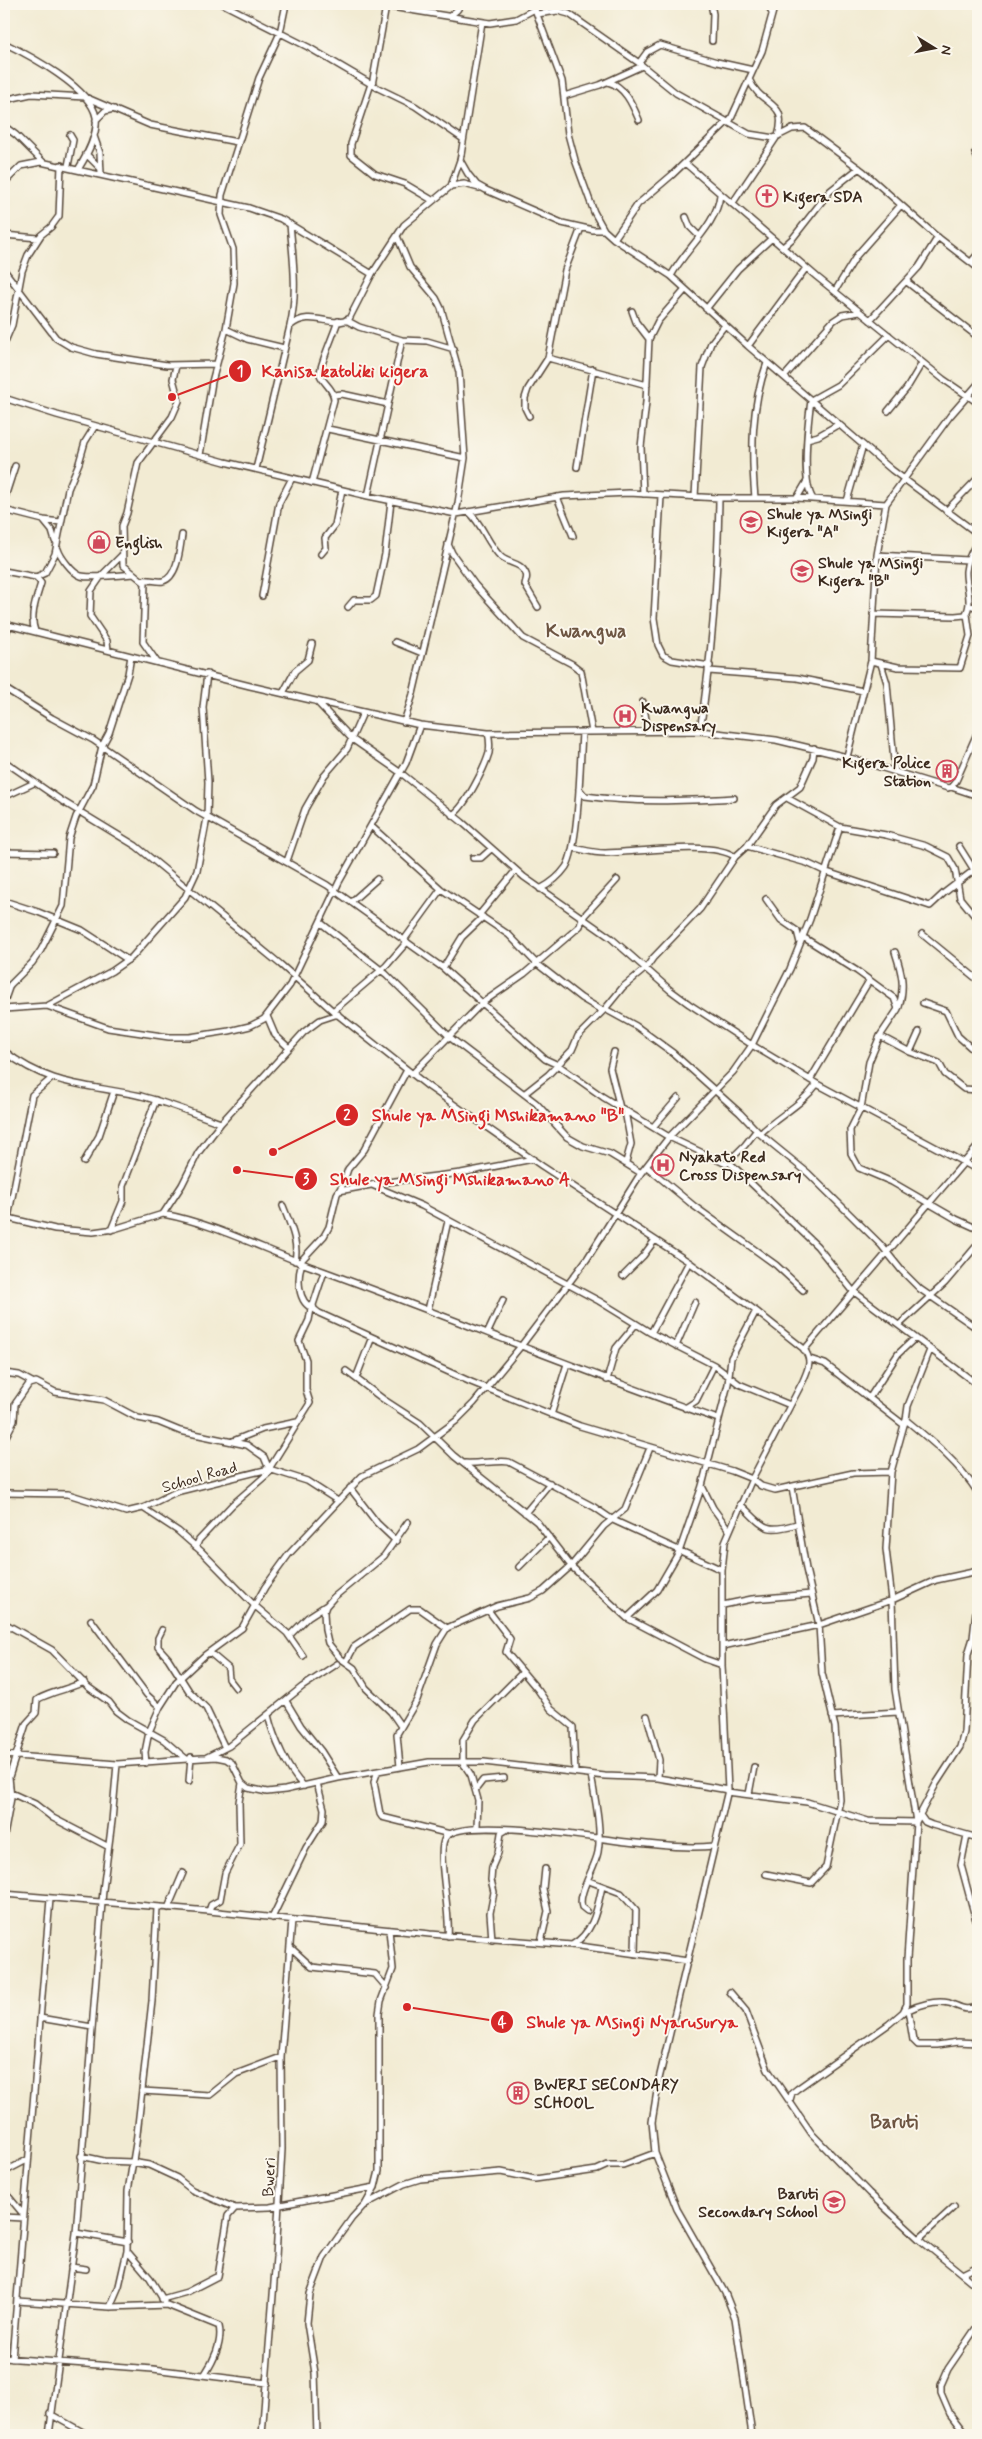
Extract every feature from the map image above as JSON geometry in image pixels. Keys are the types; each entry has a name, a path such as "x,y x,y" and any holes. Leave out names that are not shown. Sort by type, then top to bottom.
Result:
{"street":[{"path":"223,4 415,106 464,139"},
{"path":"200,455 216,364 226,329 235,270 233,249 221,215 221,201 237,142 259,78 280,33 286,4"},
{"path":"374,4 482,22 516,19 535,9 569,14 640,64 676,93 758,137 777,137 792,128 805,128 859,168 938,237 978,268"},
{"path":"449,16 460,4"},
{"path":"711,4 712,41"},
{"path":"767,4 772,13"},
{"path":"614,239 638,204 728,122 762,52 775,4"},
{"path":"385,5 372,84 354,135 351,155 376,174 405,184 432,200"},
{"path":"535,9 557,63 564,96 568,134 575,160 597,220 604,230 614,239 671,276 838,424 903,478 978,534"},
{"path":"451,186 460,160 464,139 482,22"},
{"path":"4,43 44,63 84,97 92,108 96,120 94,135 79,168"},
{"path":"564,96 608,82 640,64 647,52 660,45 717,62 753,70"},
{"path":"732,204 777,137 782,124 780,113 757,93 749,79"},
{"path":"608,82 614,83 623,91 638,120"},
{"path":"4,100 31,94 84,97 155,126 237,142"},
{"path":"96,120 105,112 114,109"},
{"path":"4,126 16,135 43,162"},
{"path":"68,166 73,140 70,134"},
{"path":"94,135 100,153 101,171"},
{"path":"975,153 978,159"},
{"path":"86,154 101,171"},
{"path":"460,160 473,181 486,190"},
{"path":"4,183 21,166 31,162 43,162 101,171 271,215 290,224 372,274"},
{"path":"685,163 806,268 922,363 967,397 978,403"},
{"path":"4,344 12,325 24,266 38,238 51,228 59,216 61,165"},
{"path":"782,247 793,238 830,191 859,168"},
{"path":"290,326 304,318 338,321 346,320 350,317 372,274 406,222 451,186 464,184 486,190 562,223 581,228 604,230"},
{"path":"671,276 677,264 715,214 720,195"},
{"path":"835,291 857,255 901,204"},
{"path":"686,217 690,227 699,236"},
{"path":"256,469 293,311 294,282 290,224"},
{"path":"529,416 524,408 526,394 548,358 563,278 581,228"},
{"path":"4,235 38,238"},
{"path":"397,236 410,267 439,304 454,349 460,380 465,458 456,514 404,722"},
{"path":"870,320 907,282 928,255 938,237"},
{"path":"706,309 738,269 772,238"},
{"path":"970,262 978,254"},
{"path":"748,346 806,268"},
{"path":"4,270 56,338 71,347 96,354 176,366 198,363 216,364"},
{"path":"907,282 978,337"},
{"path":"642,494 640,457 649,339 658,321 685,290"},
{"path":"632,311 636,322 649,339"},
{"path":"784,377 833,321 842,315 860,312"},
{"path":"346,320 359,327 402,340 427,341 454,349"},
{"path":"312,483 321,446 328,429 334,395 320,371 338,321"},
{"path":"695,497 702,368 711,343 725,325"},
{"path":"226,329 248,339 284,348"},
{"path":"810,400 838,385 889,335"},
{"path":"368,496 402,340"},
{"path":"548,358 647,384"},
{"path":"755,498 752,470 755,412 760,384 767,363"},
{"path":"888,411 907,388 922,363"},
{"path":"176,366 173,379 179,401 172,417 138,463 134,475 128,510 122,526 124,567 143,580 163,581 170,577 177,562 182,535"},
{"path":"577,467 593,369"},
{"path":"847,757 871,660 876,555 886,504 903,478 978,384"},
{"path":"334,395 342,394 388,404"},
{"path":"4,398 200,455 368,496 456,514 557,497 601,494 719,498 797,498 886,504"},
{"path":"810,400 807,439 807,481 809,492 813,499"},
{"path":"807,439 818,436 838,424"},
{"path":"4,571 36,577 45,573 56,554 68,489 78,466 85,442 95,426"},
{"path":"328,429 465,458"},
{"path":"847,501 863,445"},
{"path":"4,500 15,466"},
{"path":"262,596 279,503 292,478"},
{"path":"946,511 978,478"},
{"path":"797,498 807,481"},
{"path":"321,554 326,548 325,538 335,525 342,490"},
{"path":"661,496 654,618 658,645 663,655 672,660 710,669 797,678 863,691"},
{"path":"557,497 573,536"},
{"path":"700,731 710,669 718,571 719,498"},
{"path":"348,607 354,600 371,600 376,596 385,554 391,501"},
{"path":"4,510 43,520 61,522"},
{"path":"469,512 480,523 484,534 499,555 505,560 519,565 525,572 527,577 525,585 538,607"},
{"path":"43,520 52,531 61,556 78,574 87,577 133,574"},
{"path":"871,660 898,667 960,668 970,632 966,614 969,605 966,582 968,560 978,541"},
{"path":"448,544 452,553 475,584 524,639 572,664 581,671 592,732"},
{"path":"876,555 968,560"},
{"path":"108,650 107,641 90,614 92,590 102,575 122,556"},
{"path":"35,630 32,624 35,598 41,584 36,577"},
{"path":"143,580 145,586 142,611 143,644 157,662"},
{"path":"969,605 978,608"},
{"path":"873,614 955,616 966,614"},
{"path":"4,639 6,625 35,630 130,656 420,725 488,733 700,731 776,740 847,757 978,796"},
{"path":"395,642 422,653"},
{"path":"282,693 295,671 308,660 312,644"},
{"path":"4,1002 10,985 32,963 57,919 64,901 64,873 69,840 93,785 102,746 109,733 126,679 130,656"},
{"path":"881,664 887,683 895,772"},
{"path":"4,1009 47,1006 84,988 128,960 190,890 198,864 207,818 208,773 202,707 207,674"},
{"path":"4,688 102,746 207,818 287,861 335,891 443,968 545,1059 558,1065 622,1109 669,1137 723,1164 729,1162 758,1132 804,1100 817,1084"},
{"path":"317,701 352,739 401,773 540,889 616,942 670,990 752,1045 810,1080 978,1170"},
{"path":"643,702 648,731"},
{"path":"287,861 305,809 324,776 347,749 364,713"},
{"path":"47,1006 108,1028 169,1037 190,1037 229,1032 250,1026 267,1016 290,985 335,891 412,751 420,725"},
{"path":"951,787 978,731"},
{"path":"452,814 460,809 484,764 490,744 488,733"},
{"path":"540,889 556,879 565,869 574,848 573,834 579,789 582,733"},
{"path":"524,1094 558,1065 572,1050 578,1036 604,1010 623,987 646,968 657,953 700,909 735,857 747,846 776,805 800,787 814,748"},
{"path":"4,761 34,783 136,846 294,975 335,1013 410,1072 533,1159 688,1262 756,1311 804,1350 810,1359 825,1364 939,1447 966,1475 978,1493"},
{"path":"4,797 34,783"},
{"path":"579,789 585,796 634,800 686,801 734,798"},
{"path":"787,798 840,827 886,835 926,846 948,857 952,862 960,898 978,920"},
{"path":"371,826 440,889 510,935 536,963 581,998 655,1040 740,1113 758,1132 808,1173 929,1297 978,1330"},
{"path":"146,1763 145,1752 150,1732 160,1707 180,1678 209,1652 242,1628 250,1618 254,1605 289,1554 350,1488 368,1471 400,1459 434,1438 456,1421 488,1387 588,1259 618,1214 641,1173 669,1137 733,1072 752,1045 790,969 840,827"},
{"path":"747,846 807,862 824,871 930,906 956,882 976,868 959,846"},
{"path":"574,848 604,853 701,848 727,851 735,857"},
{"path":"473,858 481,858 491,849"},
{"path":"4,852 53,853"},
{"path":"443,968 462,937 481,916 516,870"},
{"path":"351,902 377,878"},
{"path":"299,1262 329,1227 338,1191 344,1184 348,1169 364,1150 410,1072 482,1003 536,963 580,926 582,918 617,880"},
{"path":"163,1214 182,1186 198,1153 221,1123 289,1048 315,1023 335,1013 380,970 405,941 440,889"},
{"path":"766,899 781,920 797,931 801,940 858,971 894,998 898,1009"},
{"path":"4,901 57,919 90,935 128,960"},
{"path":"320,923 380,970 448,1036 536,1103 573,1141 610,1154 626,1162 641,1173"},
{"path":"922,934 978,980"},
{"path":"895,952 902,974 904,992 898,1009 880,1036 869,1062 861,1108 850,1130 851,1152 858,1168 892,1182 956,1219 978,1229"},
{"path":"810,1080 869,981"},
{"path":"923,1003 946,1011 958,1036 978,1054"},
{"path":"267,1016 275,1035 289,1048"},
{"path":"910,1052 919,1032"},
{"path":"880,1036 910,1052 939,1063 945,1074 964,1089 978,1090"},
{"path":"4,1051 25,1067 51,1078 156,1100 221,1123"},
{"path":"614,1052 610,1059 610,1068 631,1144 626,1162"},
{"path":"51,1078 32,1095 6,1218 71,1231 93,1232 110,1230 163,1214 204,1223 324,1272 488,1332 607,1380 718,1419"},
{"path":"84,1162 99,1136 114,1091"},
{"path":"653,1127 678,1098"},
{"path":"110,1230 123,1201 123,1186 156,1100"},
{"path":"804,1350 978,1146"},
{"path":"338,1191 461,1173 533,1159"},
{"path":"729,1162 817,1246 853,1291 978,1385"},
{"path":"647,1167 694,1206 776,1264 803,1290"},
{"path":"372,1185 422,1206 567,1284 652,1333 714,1364 739,1384 790,1405"},
{"path":"283,1206 296,1241 299,1262 299,1284 306,1303 312,1309 372,1337 551,1415 580,1426 752,1479 768,1489 792,1488 853,1473 890,1472"},
{"path":"428,1310 448,1221"},
{"path":"623,1276 643,1256 655,1240"},
{"path":"899,1325 960,1268 978,1244"},
{"path":"652,1333 688,1262"},
{"path":"196,1547 199,1540 232,1505 247,1494 271,1470 297,1422 309,1408 311,1400 306,1390 306,1360 299,1341 309,1320 324,1272"},
{"path":"488,1332 503,1300"},
{"path":"676,1346 695,1302"},
{"path":"627,1618 657,1590 679,1552 708,1464 731,1358 756,1311"},
{"path":"607,1380 616,1348 636,1324"},
{"path":"356,1378 372,1337"},
{"path":"870,1397 898,1354 915,1338"},
{"path":"930,1350 908,1406 905,1423 890,1472 886,1549 892,1600 895,1689 916,1822 908,1923 907,2004 905,2011 911,2031 918,2045 958,2042 978,2043"},
{"path":"752,2435 735,2318 725,2294 677,2209 655,2153 652,2122 659,2079 728,1791 722,1665 722,1570 725,1542 752,1479 806,1375 810,1359"},
{"path":"551,1415 567,1364"},
{"path":"685,1408 696,1401 714,1364"},
{"path":"346,1371 383,1399 412,1416 463,1463 526,1513 544,1529 571,1566 627,1618 705,1660 722,1665"},
{"path":"4,1373 19,1375 55,1392 112,1402 138,1418 158,1422 180,1431 232,1441 256,1450 268,1463 271,1470 307,1481 338,1500"},
{"path":"4,1440 14,1421 16,1404 24,1390 32,1382"},
{"path":"232,1441 262,1429 297,1422"},
{"path":"400,1767 396,1742 400,1725 417,1700 437,1644 447,1628 510,1601 537,1595 571,1566 593,1538 620,1515 629,1501 650,1448"},
{"path":"463,1463 490,1464 505,1460 550,1483 613,1520 679,1552 722,1570"},
{"name":"School Road","path":"4,1493 68,1494 126,1512 143,1508 176,1492 271,1470"},
{"path":"526,1513 550,1483"},
{"path":"702,1486 713,1508 730,1530"},
{"path":"350,1488 377,1523 396,1541"},
{"path":"766,1874 811,1883 815,1881 825,1870 839,1812 836,1736 820,1658 819,1625 797,1524 792,1488"},
{"path":"740,1504 761,1524 772,1530 797,1524"},
{"path":"143,1508 178,1531 196,1547 254,1605 289,1636 303,1656"},
{"path":"289,1636 308,1617 326,1606 384,1556 408,1522"},
{"path":"519,1567 549,1537"},
{"path":"723,1646 819,1625 892,1600 936,1580 978,1571"},
{"path":"723,1606 752,1599 811,1594"},
{"path":"916,1822 936,1784 960,1746 964,1732 968,1654 973,1638 978,1594"},
{"path":"326,1606 324,1615 326,1638 340,1658 354,1668 366,1688 391,1712 400,1725"},
{"path":"346,1662 354,1647 410,1609 420,1609 447,1628"},
{"path":"488,1610 511,1640 506,1652 551,1709 573,1727 575,1772"},
{"path":"91,1620 147,1695 160,1707"},
{"path":"4,1623 52,1650 120,1714 168,1742 188,1757"},
{"path":"162,1630 158,1638 158,1646 168,1658 189,1692 206,1708 225,1748"},
{"path":"209,1652 228,1668 229,1678 236,1688"},
{"path":"207,1756 225,1748 337,1664"},
{"path":"477,1827 478,1800 468,1769 463,1763 462,1744 466,1733 475,1720 523,1672"},
{"path":"4,1836 11,1793 9,1778 26,1724 36,1712 38,1699 84,1682"},
{"path":"286,1701 301,1726 321,1751 338,1778"},
{"path":"832,1716 898,1712"},
{"path":"268,1715 295,1777 304,1786"},
{"path":"647,1716 659,1760 658,1778"},
{"path":"4,1755 117,1764 146,1763 207,1756 229,1760 242,1783 252,1790 267,1792 429,1762 484,1762 592,1775 658,1778 728,1791 807,1802 868,1821 916,1822"},
{"path":"188,1757 189,1781"},
{"path":"49,2435 50,2414 60,2364 76,2233 102,1903 117,1764"},
{"path":"749,1794 754,1767"},
{"path":"378,1771 374,1782 382,1817 450,1834"},
{"path":"587,1911 582,1907 580,1898 594,1868 600,1839 592,1775"},
{"path":"476,1789 483,1780 504,1778"},
{"path":"209,1911 211,1905 220,1900 225,1874 240,1844 239,1802 242,1783"},
{"path":"272,1918 306,1848 323,1822 324,1809 317,1783"},
{"path":"11,1793 35,1804 54,1818 107,1846"},
{"path":"920,1815 925,1822 932,1825 978,1838"},
{"path":"448,1936 449,1918 442,1856 445,1837 450,1834 477,1827 568,1833 600,1839 688,1847 714,1846"},
{"path":"492,1940 490,1913 494,1892 491,1880 492,1865 498,1853 501,1833 507,1829"},
{"path":"967,1835 961,1865 978,1928"},
{"path":"542,1942 548,1912 544,1889 545,1869"},
{"path":"168,1908 183,1873"},
{"path":"589,1881 622,1893 636,1910 635,1954"},
{"path":"572,1945 582,1937 594,1922 602,1887"},
{"path":"4,1894 209,1911 492,1940 542,1942 688,1960"},
{"path":"12,2359 50,1898"},
{"path":"110,2307 119,2286 128,2242 128,2191 142,2091 153,1986 157,1908"},
{"name":"Bweri","path":"262,2435 279,2205 283,2112 281,2057 292,1920"},
{"path":"318,2435 315,2373 308,2323 310,2294 324,2257 352,2218 364,2205 375,2187 380,2167 379,2014 380,2001 387,1988 393,1969 389,1930"},
{"path":"978,1941 978,1976"},
{"path":"290,1947 312,1967 375,1974 387,1988"},
{"path":"730,1992 746,2010 768,2070 777,2087 790,2100 793,2109 812,2134 869,2193 919,2239 977,2285"},
{"path":"790,2100 792,2092 872,2037 905,2011 932,2004 949,2004 965,2010 978,2006"},
{"path":"40,2018 92,2027"},
{"path":"142,2091 210,2095 236,2074 281,2057"},
{"path":"364,2205 404,2184 420,2179 501,2172 535,2179 597,2170 608,2165 623,2165 655,2153"},
{"path":"81,2156 104,2161 150,2165 177,2178 192,2190 235,2208 256,2209 375,2187"},
{"path":"4,2172 27,2160"},
{"path":"4,2191 23,2216"},
{"path":"919,2239 954,2207"},
{"path":"162,2299 187,2292 218,2276 228,2216 235,2208"},
{"path":"4,2216 23,2216"},
{"path":"76,2233 128,2242"},
{"path":"126,2251 150,2278 167,2305"},
{"path":"962,2274 978,2266"},
{"path":"72,2267 86,2269"},
{"path":"16,2301 110,2307 167,2305 218,2326 220,2335 214,2359 205,2374"},
{"path":"966,2435 950,2414 941,2393 941,2385 948,2368 978,2325"},
{"path":"4,2358 60,2364 205,2374 267,2383"},
{"path":"50,2414 88,2435"}],"place":[{"name":"Kigera SDA","path":"767,196"},
{"name":"Kanisa katoliki kigera","path":"172,397"},
{"name":"Shule ya Msingi Kigera \"A\"","path":"751,522"},
{"name":"English","path":"99,542"},
{"name":"Shule ya Msingi Kigera \"B\"","path":"802,571"},
{"name":"Kwangwa Dispensary","path":"625,716"},
{"name":"Kigera Police Station","path":"947,771"},
{"name":"Shule ya Msingi Mshikamano \"B\"","path":"273,1152"},
{"name":"Nyakato Red Cross Dispensary","path":"663,1165"},
{"name":"Shule ya Msingi Mshikamano A","path":"237,1170"},
{"name":"Shule ya Msingi Nyarusurya","path":"407,2007"},
{"name":"BWERI SECONDARY SCHOOL","path":"518,2093"},
{"name":"Baruti Secondary School","path":"834,2202"}],"district":[{"name":"Kwangwa","path":"586,630"},
{"name":"Baruti","path":"894,2121"}]}
